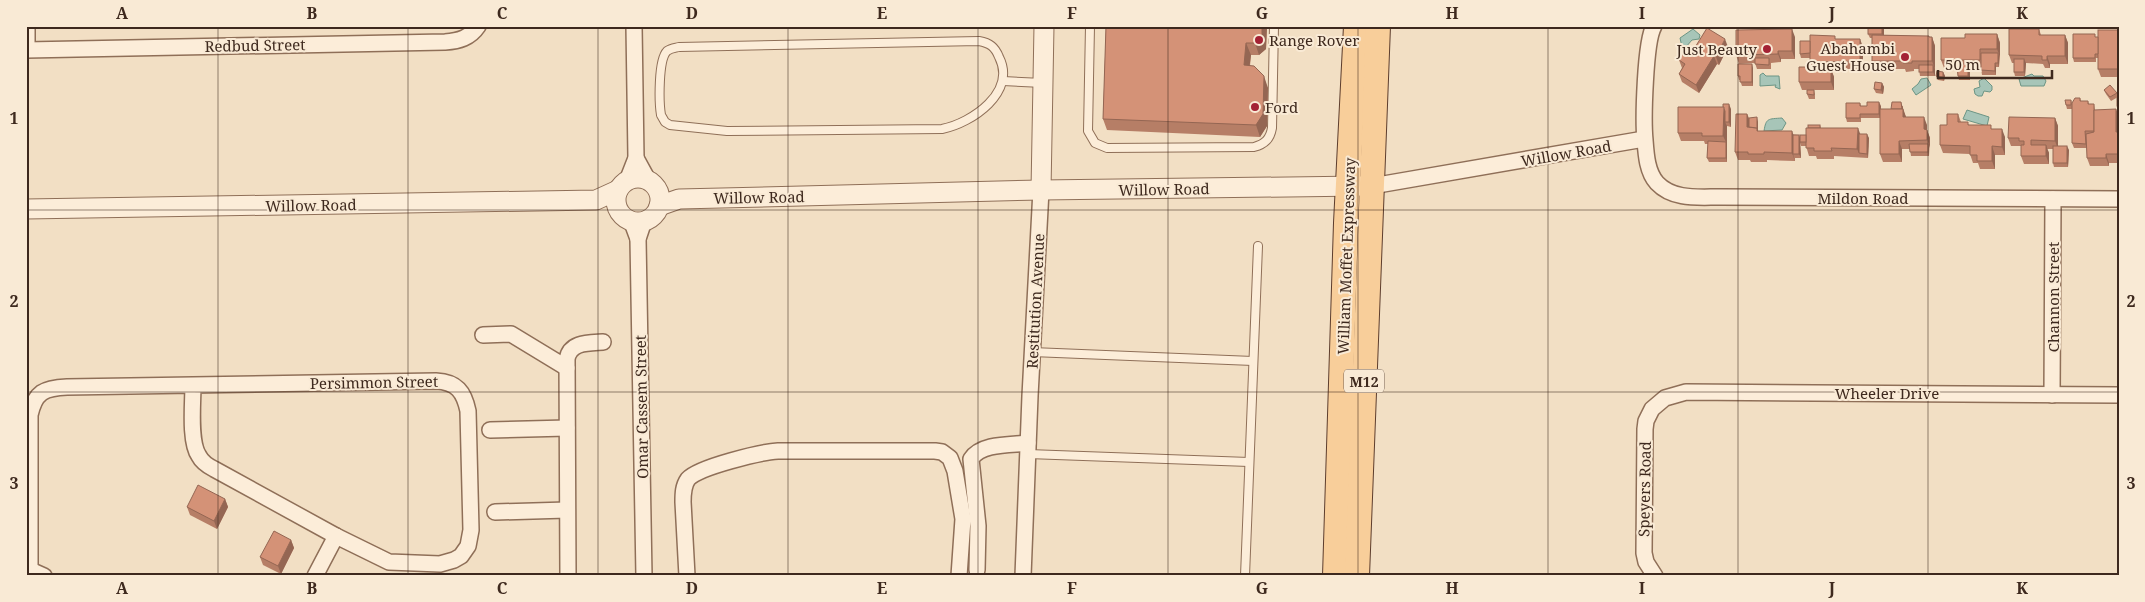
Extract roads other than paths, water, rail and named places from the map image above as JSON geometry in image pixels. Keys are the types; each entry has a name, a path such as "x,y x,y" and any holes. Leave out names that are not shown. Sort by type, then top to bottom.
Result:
{"main road":[{"name":"William Moffet Expressway","path":"1336,576 1348,186 1356,26"},
{"name":"William Moffet Expressway","path":"1357,576 1378,26"}],"street":[{"path":"27,26 27,50"},
{"name":"Redbud Street","path":"27,50 445,42 462,39 474,32 478,26"},
{"path":"634,26 636,158 655,193 651,218 631,217 616,200 636,158"},
{"name":"Restitution Avenue","path":"1023,576 1041,190 1044,26"},
{"name":"Mildon Road","path":"1654,26 1647,52 1644,139 1651,174 1664,189 1679,195 2119,199"},
{"name":"Willow Road","path":"655,193 679,199 1041,190 1372,186 1644,139"},
{"path":"622,185 637,178 655,193"},
{"name":"Willow Road","path":"596,200 622,185"},
{"name":"Channon Street","path":"2052,395 2053,199"},
{"name":"Willow Road","path":"26,209 596,200 631,217"},
{"name":"Omar Cassem Street","path":"631,217 638,239 644,576"},
{"path":"483,335 511,334 567,368"},
{"path":"568,576 568,353 576,346 603,342"},
{"name":"Persimmon Street","path":"34,571 30,415 35,399 40,393 48,389 67,387 444,381 458,387 466,398 468,411 471,538 464,552 454,560 440,564 398,563 379,558 214,469 199,457 194,442 193,385"},
{"name":"Wheeler Drive","path":"1658,403 1672,394 1686,392 2119,395"},
{"name":"Speyers Road","path":"1655,576 1646,562 1644,553 1645,429 1649,415 1658,403"},
{"path":"490,430 567,428"},
{"path":"977,570 978,526 971,459 975,453 987,448 1028,448"},
{"path":"687,576 683,490 686,481 699,472 767,451 942,452 950,458 955,472 963,519 959,576"},
{"path":"495,512 567,510"},
{"path":"315,576 336,536"}],"lane":[{"path":"1090,26 1088,130 1095,143 1107,148 1254,147 1266,142 1269,139 1272,128 1274,26"},
{"path":"979,41 993,46 997,52 1002,61 1003,81 987,106 976,115 956,127 942,129 711,131 670,125 663,119 661,110 661,65 663,57 672,49 686,46 979,41"},
{"path":"1003,81 1043,83"},
{"path":"1245,576 1258,246"},
{"path":"1032,352 1253,361"},
{"path":"1028,448 1249,462"}],"place":[{"name":"Range Rover","path":"1259,40"},
{"name":"Just Beauty","path":"1767,49"},
{"name":"Abahambi Guest House","path":"1905,57"},
{"name":"Ford","path":"1255,107"}]}
